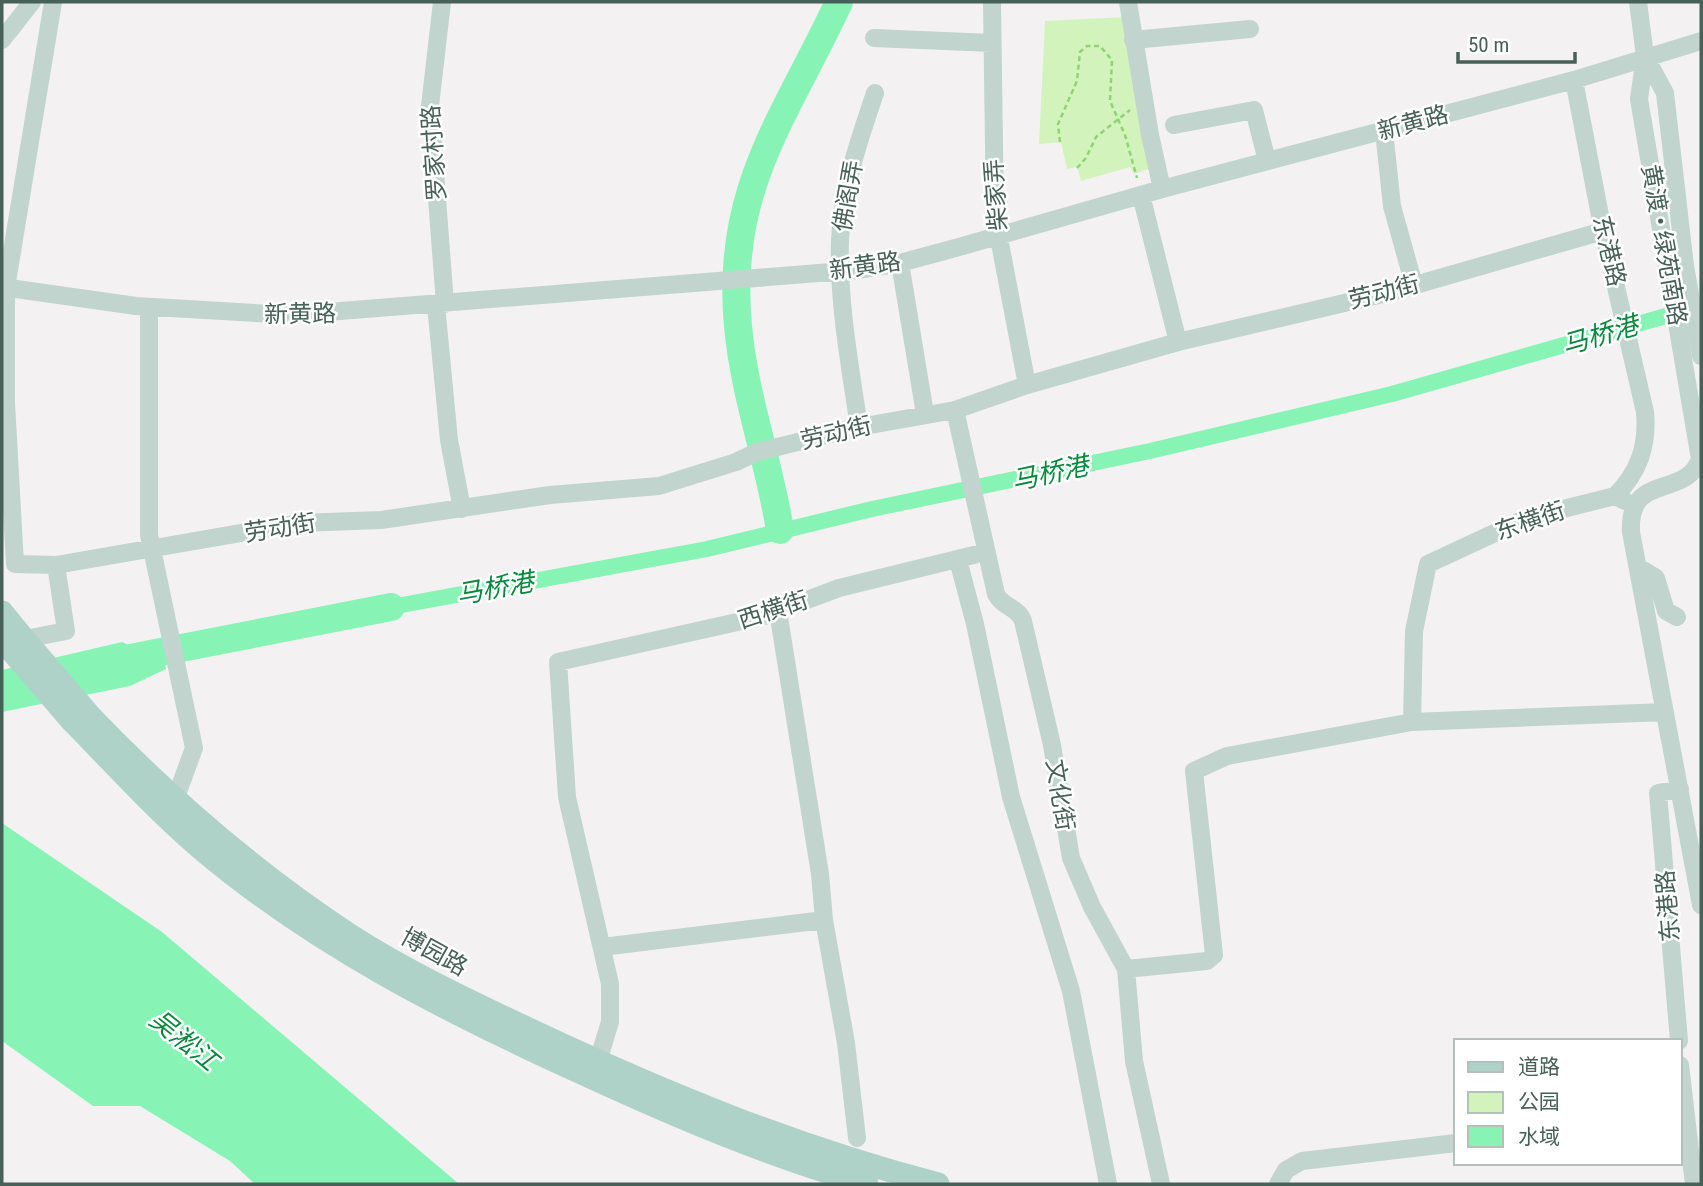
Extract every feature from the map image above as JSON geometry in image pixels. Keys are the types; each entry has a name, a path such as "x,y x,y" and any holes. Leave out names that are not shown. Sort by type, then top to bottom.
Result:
{"main road":[{"name":"博园路","path":"2,612 7,639 199,847 268,900 343,951 445,1009 652,1105 815,1170 867,1184"},
{"name":"博园路","path":"81,718 212,833 280,886 352,936 453,993 659,1088 819,1151 938,1184"}],"street":[{"path":"2,40 32,2"},
{"path":"4,287 53,2"},
{"name":"罗家村路","path":"442,2 430,106 449,440 462,509"},
{"name":"柴家弄","path":"992,2 994,189 998,236 1027,385"},
{"path":"1128,2 1143,97 1162,189"},
{"path":"1638,2 1645,56"},
{"path":"1133,40 1250,29"},
{"path":"874,38 992,43"},
{"name":"新黄路","path":"4,287 149,307 290,315 722,279 841,272 900,263 1162,189 1574,80 1645,56 1701,41"},
{"name":"黄渡 • 绿苑南路","path":"1645,56 1665,93 1677,268"},
{"name":"黄渡 • 绿苑南路","path":"1635,505 1651,490 1686,480 1695,472 1700,458 1694,348 1639,99 1645,56"},
{"name":"东港路","path":"1574,80 1603,232 1640,384 1647,427 1645,448 1631,479 1615,496"},
{"name":"佛阁弄","path":"859,427 846,342 840,238 847,187 875,93"},
{"path":"1174,125 1254,110 1267,161"},
{"path":"1384,131 1392,206 1414,285"},
{"path":"1141,195 1178,342"},
{"name":"劳动街","path":"4,287 7,417 15,564 56,565 151,551 299,523 381,520 550,495 659,486 736,462 763,450 859,427 955,410 1027,385 1178,342 1414,285 1603,232"},
{"path":"900,263 925,414"},
{"path":"149,307 148,520 151,551 194,748 175,800"},
{"name":"文化街","path":"955,410 999,601 1016,610 1023,621 1034,677 1047,721 1071,858 1092,907 1126,969 1135,1061 1161,1184"},
{"path":"1615,496 1635,505 1631,532 1701,905"},
{"name":"东横街","path":"1412,722 1413,639 1428,564 1527,518 1615,496"},
{"name":"西横街","path":"603,947 567,796 558,662 778,611 839,589 986,552"},
{"path":"958,560 975,624 1011,797 1071,991 1108,1184"},
{"path":"7,639 66,631 56,565"},
{"path":"1638,567 1657,578 1666,611 1677,617"},
{"path":"778,611 820,874 824,919 846,1043 857,1138"},
{"path":"1126,969 1207,961 1214,955 1194,771 1227,755 1412,722 1665,712"},
{"name":"东港路","path":"1679,789 1658,793 1679,1039"},
{"path":"598,1061 610,1022 612,1004 603,947 824,919"},
{"path":"1682,1107 1694,1184"},
{"path":"1278,1184 1286,1170 1302,1161 1454,1143"}],"path":[{"path":"1060,142 1060,116 1077,81 1080,52 1087,46 1100,46 1111,56 1108,95 1127,140 1129,160 1141,195"},
{"path":"1077,168 1087,158 1096,137 1118,122 1143,97"}],"green space":[{"path":"1126,17 1151,168 1134,174 1130,167 1081,181 1077,167 1067,169 1061,142 1039,144 1045,21"}],"water":[{"path":"122,642 131,646 161,642 166,669 130,686 2,712 2,670"},
{"name":"吴淞江","path":"2,823 162,932 459,1184 255,1184 230,1161 140,1106 93,1106 2,1041"}],"waterway":[{"path":"780,530 741,352 736,278 741,234 750,194 763,156 839,2"},
{"name":"马桥港","path":"391,607 707,549 872,509 1150,451 1392,394 1701,306"},
{"path":"125,659 391,607"}]}
